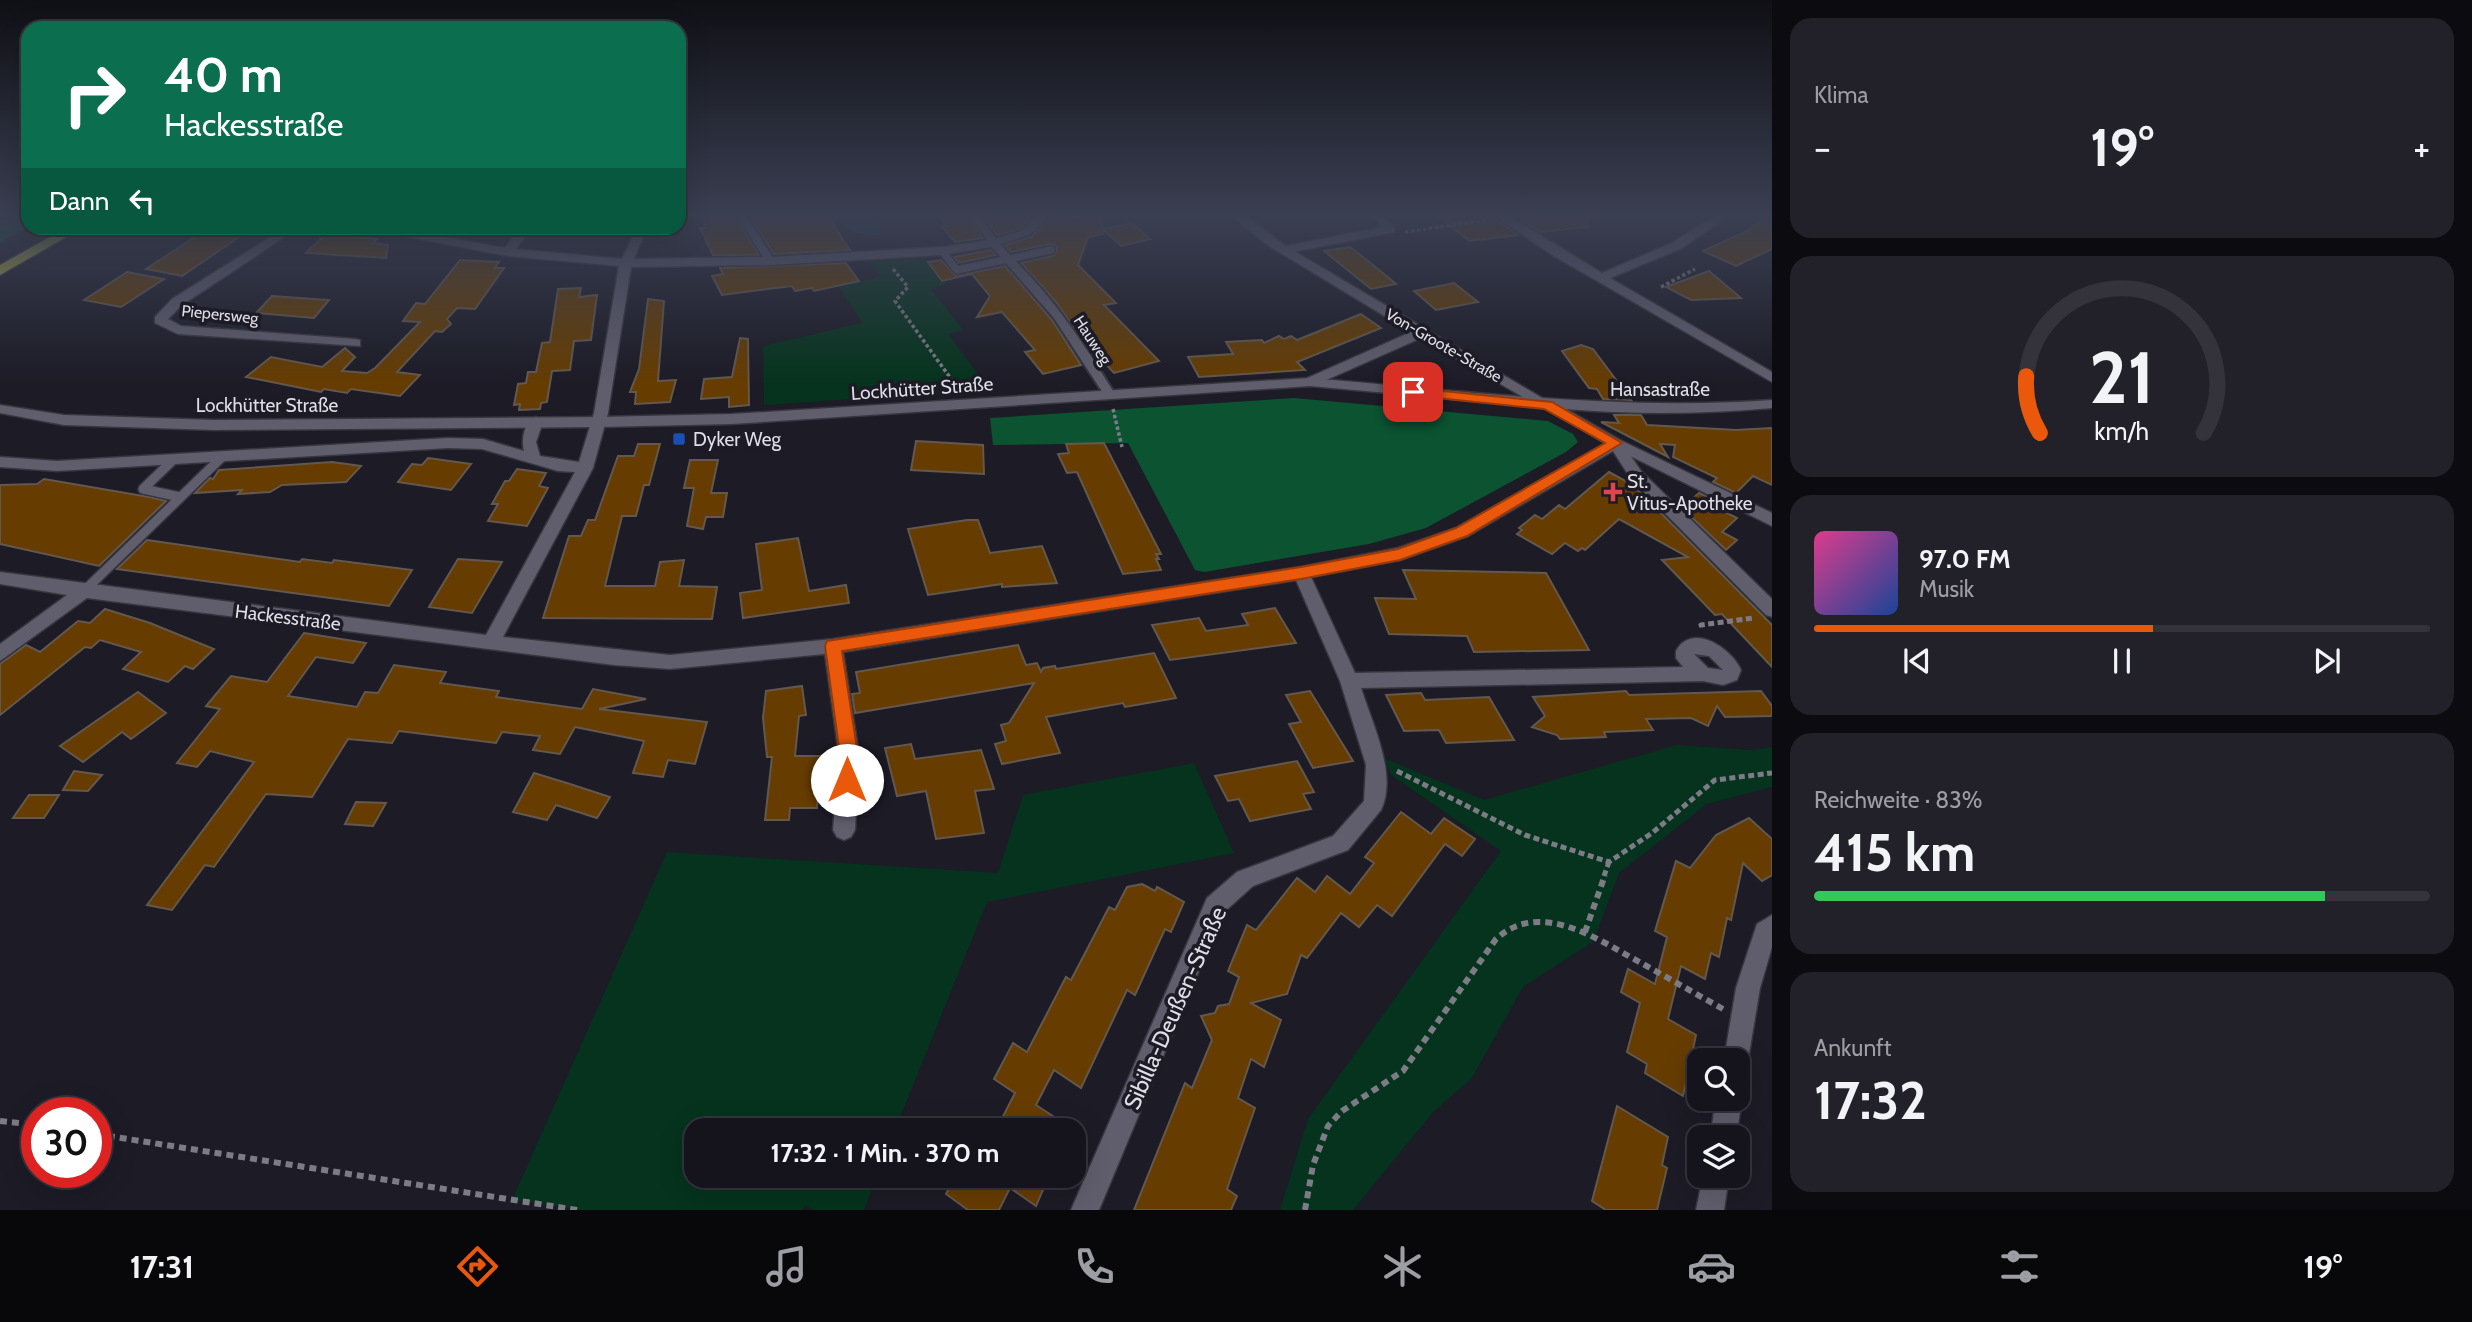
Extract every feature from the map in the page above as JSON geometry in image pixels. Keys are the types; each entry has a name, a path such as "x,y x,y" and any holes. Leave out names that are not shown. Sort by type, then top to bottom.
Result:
{"street":[{"name":"Piepersweg","path":"226,270 177,302 160,320 177,330 355,343"},
{"path":"491,642 585,468 599,422 625,270"},
{"name":"Hauweg","path":"1021,270 1058,314 1109,394"},
{"name":"Von-Groote-Straße","path":"1318,270 1420,333 1615,443 1772,520"},
{"path":"1589,270 1772,378"},
{"path":"1601,278 1619,270"},
{"name":"Lockhütter Straße","path":"1310,382 1420,333"},
{"name":"Lockhütter Straße","path":"0,409 64,420 214,425 599,422 732,419 1310,382 1547,405"},
{"name":"Hansastraße","path":"1547,405 1704,409 1772,404"},
{"path":"533,457 528,442 536,422"},
{"path":"0,462 57,466 448,443 483,444 533,457 558,467 585,468"},
{"path":"1615,443 1636,475 1766,614"},
{"name":"Hackesstraße","path":"0,578 84,591 670,662 833,646 1301,573 1400,554 1473,526 1615,443"},
{"name":"Sibilla-Deußen-Straße","path":"1086,1210 1215,906 1245,879 1340,843 1374,804 1376,765 1349,681 1301,573"},
{"path":"0,654 84,591"},
{"path":"833,646 849,755 844,830"},
{"path":"1349,681 1703,674 1723,678 1730,675 1732,670 1729,663 1713,650 1691,646 1685,651 1685,659 1703,674"},
{"path":"1738,1048 1765,932 1772,926"}],"lane":[{"path":"84,591 223,456"},
{"path":"173,460 143,489 180,497"}],"path":[{"path":"894,270 908,287 895,301 968,404"},
{"path":"1661,287 1692,270"},
{"path":"1109,394 1122,447"},
{"path":"1713,650 1701,625 1766,614"},
{"path":"1376,765 1409,777 1525,835 1609,862"},
{"path":"1585,932 1609,862 1652,832 1715,780 1772,773"},
{"path":"1305,1210 1313,1165 1328,1126 1342,1111 1403,1071 1496,939 1506,930 1531,922 1555,923 1585,932 1743,1019"},
{"path":"0,1121 21,1123"},
{"path":"112,1137 576,1210"}],"green space":[{"path":"877,270 935,270 946,284 931,289 963,330 948,334 990,390 764,405 763,346 862,323 839,286 881,277"},
{"path":"1294,398 1548,421 1573,434 1578,442 1566,452 1426,528 1369,544 1204,572 1195,570 1128,443 993,445 990,418"},
{"path":"1677,745 1750,750 1772,747 1772,787 1707,804 1619,873 1593,942 1523,987 1472,1078 1433,1112 1353,1210 1280,1210 1308,1119 1501,851 1391,775 1386,759 1484,800"},
{"path":"1194,763 1234,853 987,902 900,1118 684,1118 684,1188 872,1188 864,1210 814,1210 805,1205 803,1210 580,1210 512,1200 667,852 998,873 1023,795"}],"building":[{"path":"154,270 190,270 182,276"},
{"path":"452,270 502,270 475,309 457,308 447,319 451,324 442,332 435,331 397,372 420,375 400,396 351,389 347,393 324,389 321,392 246,377 271,357 322,367 345,348 355,357 342,371 367,373 420,322 403,321 416,303 425,304"},
{"path":"721,270 851,270 859,281 814,291 812,288 795,291 792,286 722,295 712,276 723,274"},
{"path":"934,270 951,270 956,276 983,270 1009,270 1052,320 1081,365 1043,374 1025,352 1035,350 1002,312 977,317 990,296 972,274 942,281"},
{"path":"1028,270 1083,270 1116,303 1104,305 1159,361 1114,373 1102,360 1097,361 1056,302"},
{"path":"1348,270 1379,270 1396,284 1371,289"},
{"path":"1709,271 1741,298 1691,300 1666,287"},
{"path":"127,272 164,279 121,307 84,300"},
{"path":"1454,283 1478,302 1436,310 1414,291"},
{"path":"581,288 579,297 597,295 591,340 574,341 570,370 552,371 547,402 541,403 540,409 519,410 520,404 514,405 518,384 526,383 528,372 536,372 542,343 550,342 558,289"},
{"path":"272,296 329,300 314,318 256,313"},
{"path":"648,299 664,301 658,381 676,380 670,402 635,404 636,392 630,392 639,369"},
{"path":"1361,314 1381,328 1297,362 1305,370 1199,377 1188,357 1233,354 1226,342 1262,340 1264,343 1279,336 1284,339 1291,336 1297,340"},
{"path":"740,338 748,339 749,405 729,407 729,397 701,399 704,379 732,377"},
{"path":"1581,345 1593,349 1631,400 1603,399 1597,389 1589,388 1562,351"},
{"path":"1614,415 1641,415 1647,425 1736,430 1772,428 1772,485 1753,476 1736,493 1713,482 1717,478 1673,457 1675,445 1660,444 1668,457 1601,422 1619,423"},
{"path":"916,441 983,445 984,474 911,470"},
{"path":"1104,443 1161,554 1156,554 1159,559 1156,559 1161,570 1123,574 1077,472 1067,473 1058,454 1069,453 1066,444"},
{"path":"638,444 660,444 649,485 644,485 636,516 622,516 605,586 655,586 660,562 684,560 679,586 717,587 712,619 543,618 569,536 581,536 588,520 595,520 618,456 634,456"},
{"path":"428,458 471,464 451,490 398,482 412,464 422,465"},
{"path":"690,460 718,460 711,493 727,493 723,517 706,517 703,529 687,526 694,488 684,488"},
{"path":"332,462 361,466 346,482 282,485 270,492 238,494 242,490 195,493 210,478 213,479 219,470"},
{"path":"517,469 546,473 539,486 548,488 527,526 488,521 498,504 492,504 505,481 509,481"},
{"path":"1609,472 1633,485 1772,625 1772,667 1722,614 1715,615 1662,560 1688,557 1619,519 1585,550 1582,548 1578,551 1565,543 1552,554 1517,534 1522,530 1519,528 1535,515 1542,519 1559,505 1565,509"},
{"path":"44,479 166,501 99,566 0,544 0,485 37,484"},
{"path":"1699,493 1723,505 1719,509 1737,518 1722,532 1737,540 1726,550 1682,508"},
{"path":"978,520 990,553 1042,546 1057,583 1002,587 1002,584 928,595 908,529"},
{"path":"798,538 809,591 846,585 849,603 743,618 740,593 762,590 756,544"},
{"path":"147,540 300,562 302,559 332,563 334,560 412,570 389,606 117,569"},
{"path":"458,559 502,562 472,613 429,607"},
{"path":"1403,570 1546,573 1589,650 1474,652 1467,636 1389,634 1375,598 1416,599"},
{"path":"1275,608 1296,643 1170,660 1152,625 1199,618 1206,631 1248,625 1242,614"},
{"path":"105,609 150,623 214,649 193,669 185,666 168,682 123,669 141,652 100,640 91,648 85,647 0,715 0,664 26,645 40,652 78,621 90,623"},
{"path":"304,633 366,643 353,663 316,657 288,696 357,707 365,692 378,693 394,665 446,672 440,683 499,691 496,697 582,709 593,689 646,699 599,709 707,722 695,764 668,760 663,777 633,773 644,741 575,727 560,754 533,750 540,736 502,732 496,743 399,731 392,743 348,739 312,797 266,794 214,867 205,865 172,910 147,905 254,762 210,751 197,767 177,763 220,709 206,706 231,676 267,682"},
{"path":"1018,645 1026,665 1037,663 1041,672 1043,668 1055,666 1056,669 1154,653 1176,698 1125,707 1123,703 1046,717 1060,753 1002,764 995,744 1006,741 1001,725 1009,723 1034,683 855,713 852,694 860,693 856,672"},
{"path":"802,686 806,715 799,716 795,756 821,756 817,808 790,808 789,820 765,820 772,757 767,757 763,718 766,691"},
{"path":"1310,691 1353,761 1313,768 1289,724 1301,722 1286,695"},
{"path":"1626,691 1629,695 1761,691 1772,706 1772,716 1725,717 1717,706 1708,726 1691,718 1646,719 1653,730 1604,732 1606,737 1560,739 1557,735 1532,727 1545,716 1533,697"},
{"path":"138,692 166,713 131,739 122,732 83,762 60,746"},
{"path":"1421,693 1425,700 1489,697 1514,740 1446,743 1439,730 1404,731 1386,695"},
{"path":"911,744 915,759 981,750 994,789 975,791 984,833 936,839 926,791 897,796 885,748"},
{"path":"1297,761 1314,792 1303,794 1311,809 1250,821 1239,799 1228,801 1215,776"},
{"path":"74,771 102,775 88,791 63,790"},
{"path":"534,773 610,797 597,818 556,805 547,820 513,812"},
{"path":"29,795 59,795 44,818 13,818"},
{"path":"356,802 386,803 373,826 345,824"},
{"path":"1401,812 1431,834 1444,818 1475,839 1462,856 1445,844 1392,916 1377,905 1359,927 1341,913 1307,958 1301,955 1287,994 1251,1003 1281,1020 1264,1067 1251,1059 1238,1098 1255,1108 1227,1189 1237,1196 1231,1210 1134,1210 1185,1083 1192,1088 1212,1040 1201,1016 1215,1013 1218,1006 1229,1004 1239,977 1228,971 1247,925 1256,930 1297,878 1315,892 1327,876 1350,894 1374,863 1365,857"},
{"path":"1749,818 1772,839 1772,875 1762,881 1743,863 1731,920 1727,918 1719,957 1711,953 1705,979 1681,966 1668,1019 1696,1035 1693,1048 1687,1048 1687,1077 1683,1096 1645,1073 1647,1064 1627,1052 1640,1003 1621,992 1628,969 1655,984 1667,937 1655,931 1676,861 1690,868 1716,835"},
{"path":"1142,884 1155,891 1157,887 1184,902 1171,932 1165,929 1135,995 1127,990 1081,1088 1054,1070 1036,1105 1056,1118 1002,1118 1015,1093 994,1079 1013,1043 1027,1052 1066,977 1071,980 1109,907 1115,910 1127,887"},
{"path":"1617,1106 1668,1137 1662,1165 1667,1168 1657,1210 1606,1210 1592,1201"},
{"path":"949,1188 1010,1188 999,1210 968,1210 946,1194"},
{"path":"1010,1188 1044,1188 1036,1206"}],"place":[{"name":"Dyker Weg","path":"679,439"},
{"name":"St. Vitus-Apotheke","path":"1613,492"}],"route":[{"path":"847,780 849,755 833,646 1196,587 1301,573 1400,554 1462,532 1587,462 1615,443 1547,405 1413,392"}]}
